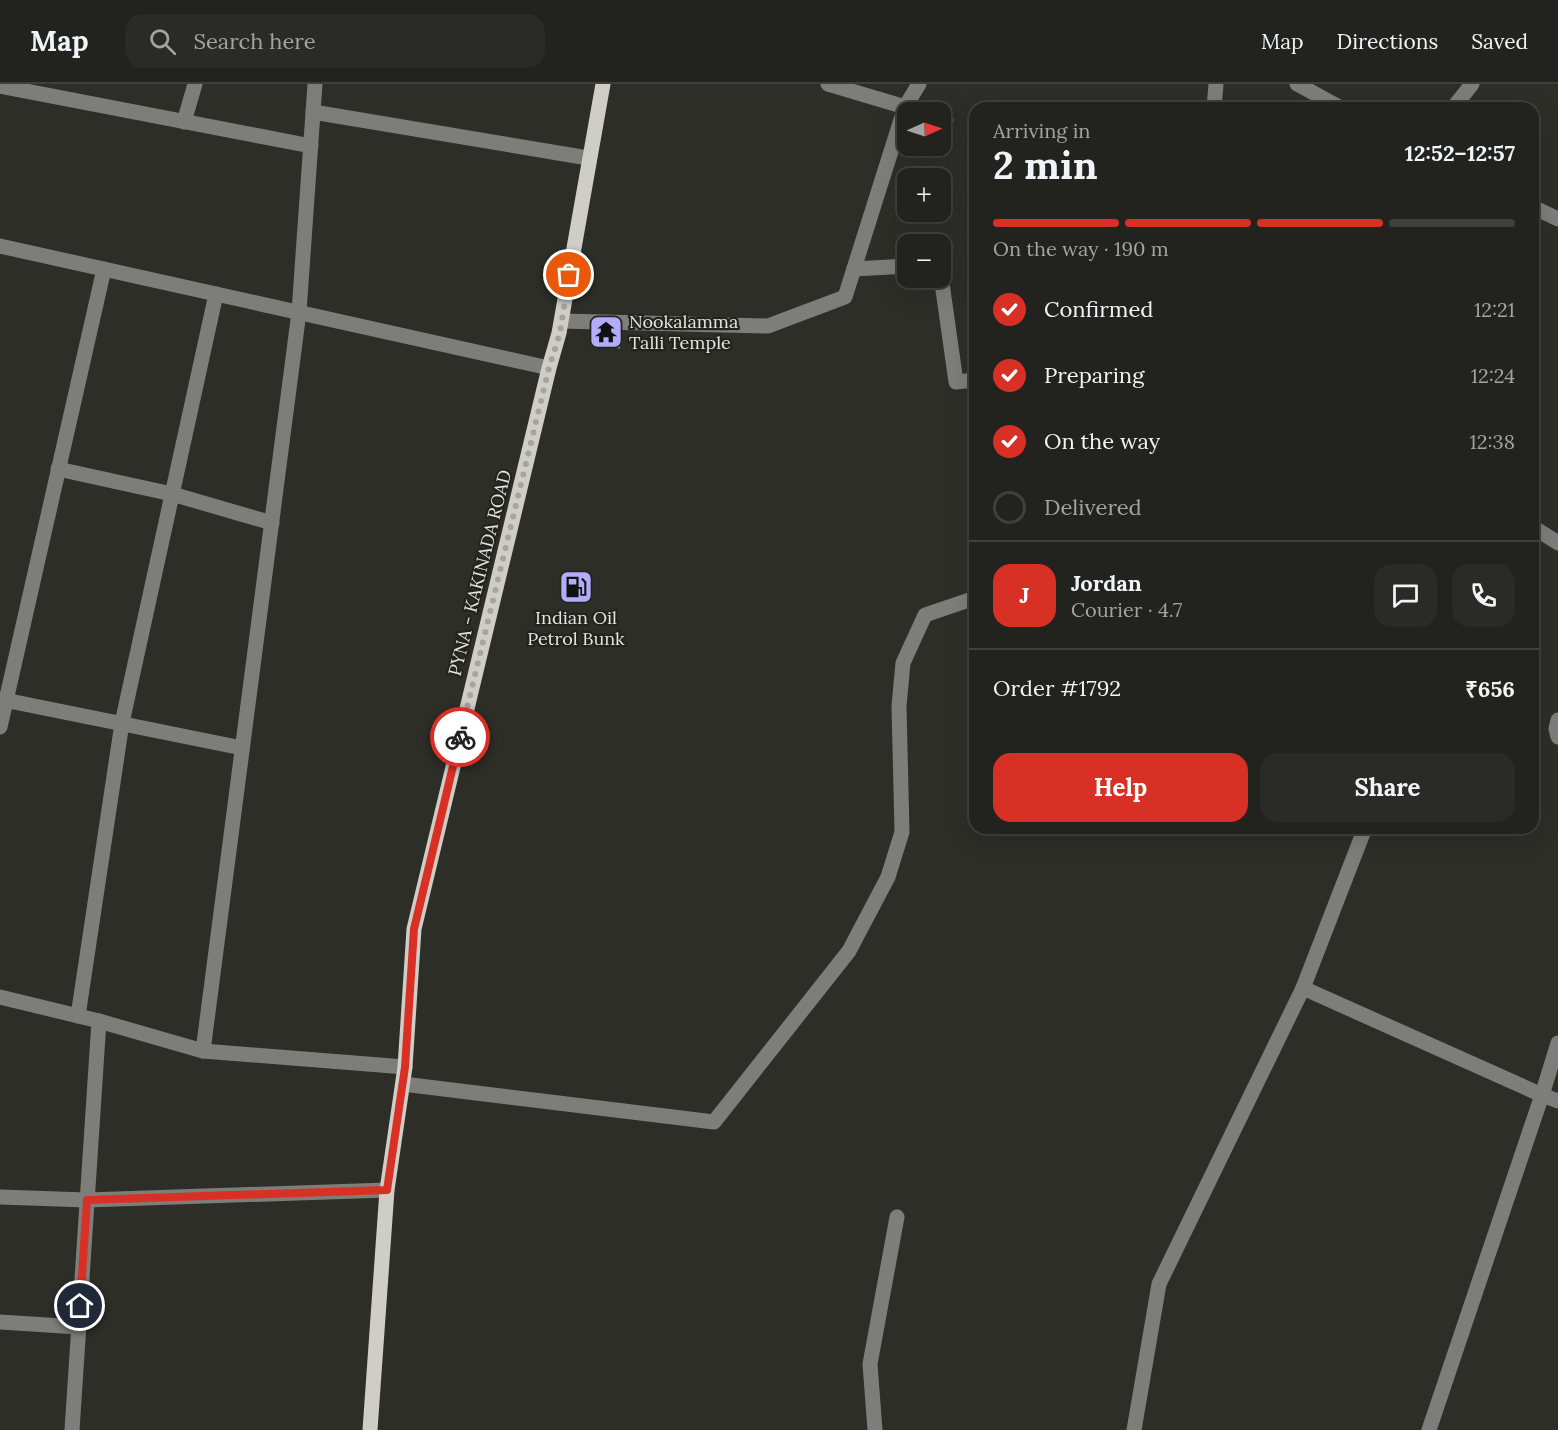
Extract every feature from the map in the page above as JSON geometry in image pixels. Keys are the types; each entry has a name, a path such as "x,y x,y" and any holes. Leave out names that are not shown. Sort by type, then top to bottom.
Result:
{"main road":[{"name":"PYNA - KAKINADA ROAD","path":"370,1430 387,1190 405,1067 414,929 562,321 588,158 603,84"}],"street":[{"path":"184,122 195,84"},
{"path":"202,1051 299,312 315,84"},
{"path":"828,84 897,105"},
{"path":"908,102 919,84"},
{"path":"1214,102 1216,84"},
{"path":"1297,84 1330,102"},
{"path":"1458,102 1472,84"},
{"path":"0,86 311,146"},
{"path":"313,112 588,158"},
{"path":"562,321 768,326 845,297 897,132"},
{"path":"1539,210 1558,219"},
{"path":"0,246 549,368"},
{"path":"854,269 897,267"},
{"path":"0,727 3,699 104,269"},
{"path":"943,288 956,382 969,381"},
{"path":"78,1016 122,723 216,294"},
{"path":"58,469 172,494 272,523"},
{"path":"1539,531 1558,543"},
{"path":"403,1084 714,1122 849,951 888,877 902,832 899,706 903,663 925,615 969,600"},
{"path":"3,699 242,748"},
{"path":"1558,720 1556,729 1558,737"},
{"path":"1134,1430 1159,1284 1303,988 1363,834"},
{"path":"1303,988 1558,1101"},
{"path":"0,997 99,1021 202,1051 405,1067"},
{"path":"72,1430 99,1021"},
{"path":"1429,1430 1558,1043"},
{"path":"0,1197 87,1200 387,1190"},
{"path":"875,1430 870,1364 897,1217"},
{"path":"0,1322 78,1327"}],"building":[{"name":"Nookalamma Talli Temple","path":"595,322 621,326 619,348 591,338"}],"way so far":[{"path":"460,737 549,368 560,333 569,275"}],"place":[{"name":"Nookalamma Talli Temple","path":"606,332"},
{"name":"Indian Oil Petrol Bunk","path":"576,587"}],"route":[{"path":"80,1306 87,1200 387,1190 405,1067 414,929 460,737"}]}
